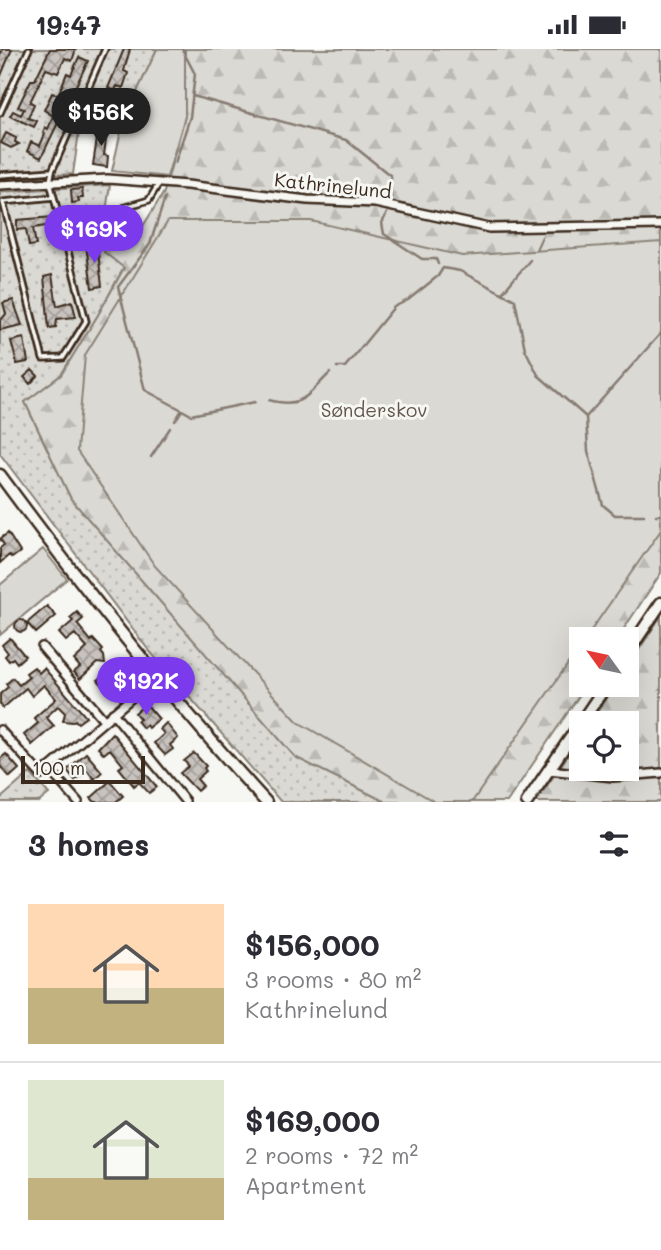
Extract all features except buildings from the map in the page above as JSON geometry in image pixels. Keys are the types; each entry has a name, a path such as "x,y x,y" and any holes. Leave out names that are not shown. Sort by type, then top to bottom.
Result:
{"street":[{"name":"Kathrinelund","path":"0,185 108,179 159,183 307,200 374,203 489,228 661,225"},
{"path":"0,475 60,556 157,676 266,802"},
{"path":"639,636 661,603"},
{"path":"42,647 104,720"},
{"path":"0,730 41,775 157,676"},
{"path":"527,802 598,697"},
{"path":"113,713 185,801"},
{"path":"48,768 78,802"},
{"path":"549,769 613,777 661,773"}],"lane":[{"path":"0,114 29,49"},
{"path":"54,197 4,202 43,359 63,358 86,321 54,197 50,182 52,171 105,49"},
{"path":"0,175 52,171"},
{"path":"125,207 149,200 159,183"}],"green space":[{"path":"0,49 157,49 123,122 81,118 73,174 0,178"},
{"path":"157,49 185,49 185,116 167,177 112,171 123,122"},
{"name":"Sønderskov","path":"185,49 661,49 661,573 625,627 569,627 569,697 578,697 507,802 386,802 295,757 71,499 25,402 61,375 98,315 124,268 104,252 103,231 140,231 164,192 185,116"},
{"path":"110,185 103,231 104,252 124,267 61,375 25,402 71,499 295,757 386,802 281,802 147,648 0,454 0,192"},
{"name":"Sønderskov","path":"168,221 311,221 462,256 661,242 661,530 593,627 569,627 569,662 472,802 435,802 298,722 155,566 77,451 85,355"},
{"path":"43,549 67,579 0,635 0,585"},
{"path":"661,616 661,802 536,802 569,754 569,781 639,781 639,711 598,711 607,697 639,697 639,650"},
{"path":"30,773 49,794 39,802 0,802 0,799"}],"waterway":[{"path":"175,163 190,117 195,74 182,49"},
{"path":"193,96 346,140 391,176 391,198"},
{"path":"165,198 150,244 118,287 145,390 182,410 175,421"},
{"path":"387,213 382,223 384,234 422,259 436,259 438,264"},
{"path":"536,250 542,237"},
{"path":"503,292 530,260"},
{"path":"337,367 345,367 394,307 408,300 438,276 443,268 460,271 515,300 525,349 538,375 586,417 588,451 603,505 615,515 644,515"},
{"path":"586,417 661,333"},
{"path":"269,400 290,403 304,398 330,373"},
{"path":"182,410 191,415 255,402"},
{"path":"151,457 170,428"},
{"path":"656,515 661,515"}]}
